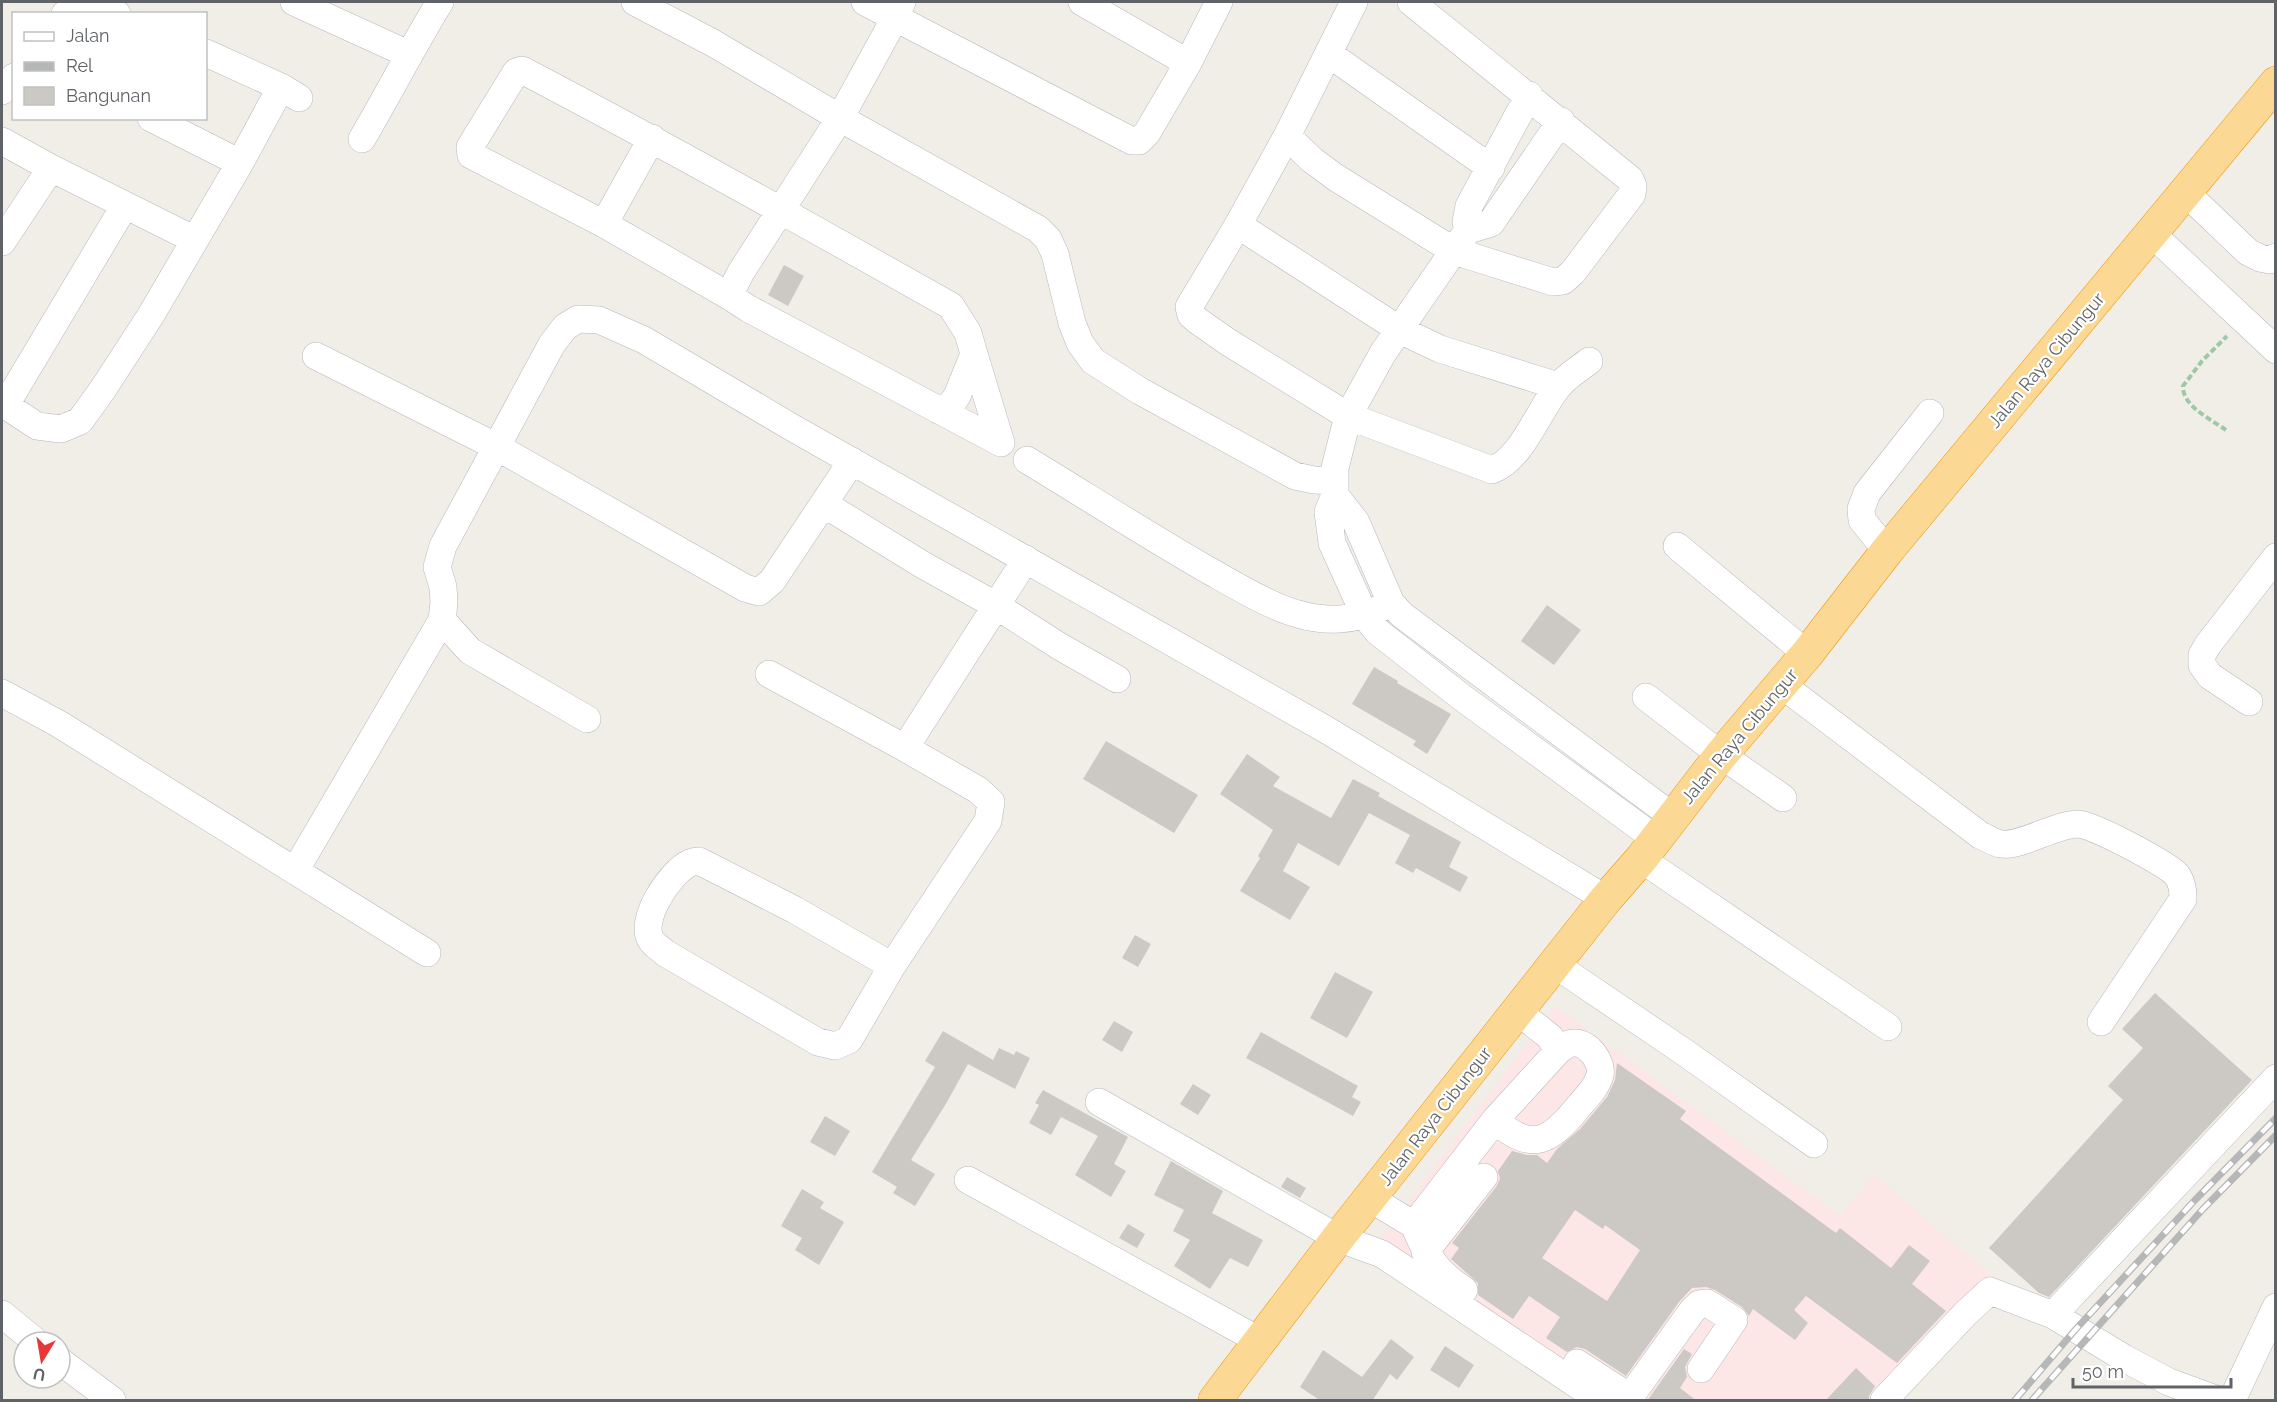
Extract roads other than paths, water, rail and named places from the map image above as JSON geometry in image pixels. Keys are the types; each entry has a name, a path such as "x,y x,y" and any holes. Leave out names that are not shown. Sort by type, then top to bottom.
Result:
{"highway":[{"name":"Jalan Raya Cibungur","path":"1215,1401 1338,1238 1721,755 1808,654 1887,551 2276,83"}],"street":[{"path":"294,2 408,54"},
{"path":"362,139 408,54 440,2"},
{"path":"635,2 713,43 840,118 1038,229 1048,239 1055,254 1071,323 1080,343 1093,361 1140,391 1295,476 1335,488 1356,522 1391,603 1402,615 1501,689 1656,838"},
{"path":"865,2 899,10 1132,141 1139,141 1147,133 1188,63 1219,2"},
{"path":"1082,2 1188,63"},
{"path":"1354,2 1287,136 1239,225 1189,307 1191,315 1228,342 1348,416 1492,470 1503,466 1512,456 1558,386 1589,361"},
{"path":"1287,136 1312,160 1335,177 1461,240 1553,282 1563,281 1573,272 1632,194 1633,186 1630,178 1411,2"},
{"path":"69,12 77,6 90,4 112,12"},
{"path":"729,296 741,272 840,118 899,10"},
{"path":"124,206 3,405 37,426 62,429 80,421 151,315 240,163 290,92 207,53"},
{"path":"1329,54 1491,168"},
{"path":"522,70 652,138 781,213 951,306 968,333 1001,443 749,309 604,224 471,155 470,147 514,75 522,70"},
{"path":"2,91 12,79"},
{"path":"1529,96 1469,206 1461,240 1366,382 1348,416 1335,468 1335,488 1328,513 1332,543 1365,616 1378,632 1656,838 1888,1027"},
{"path":"155,120 240,163"},
{"path":"1461,240 1491,223 1561,121"},
{"path":"604,224 652,138"},
{"path":"2,141 124,206 194,239"},
{"path":"2,239 51,168"},
{"path":"2184,191 2248,252 2270,260 2276,257"},
{"path":"1239,225 1400,330 1461,356 1558,386"},
{"path":"2151,233 2276,350"},
{"path":"295,871 442,620 443,587 437,567 443,546 552,344 565,327 578,320 599,320 644,340 852,461 1325,729 1606,899"},
{"path":"939,410 950,406 957,396 974,354"},
{"path":"316,356 497,447 746,588 759,592 772,580 852,461"},
{"path":"1887,551 1863,520 1861,509 1867,493 1930,413"},
{"path":"1027,460 1242,589 1297,614 1318,618 1365,616 1391,603"},
{"path":"824,504 1117,679"},
{"path":"1677,546 1808,654"},
{"path":"2249,702 2210,676 2202,665 2202,655 2276,557"},
{"path":"905,748 1026,559"},
{"path":"442,620 470,651 587,719"},
{"path":"769,674 978,789 991,802 988,821 892,966 849,1040 835,1046 818,1042 665,953 650,939 648,923 656,900 676,873 690,862 699,861 795,910 892,966"},
{"path":"1782,685 1980,835 2002,844 2019,841 2057,827 2079,824 2113,836 2176,874 2182,886 2183,899 2101,1022"},
{"path":"1483,711 1501,689"},
{"path":"2,693 59,724 427,953"},
{"path":"1646,697 1721,755 1783,798"},
{"path":"1554,964 1814,1144"},
{"path":"1517,1011 1550,1037 1558,1051"},
{"path":"1414,1225 1496,1120 1566,1044 1577,1042 1588,1048 1600,1065 1600,1074 1595,1086 1572,1115 1551,1135 1529,1140 1510,1133 1496,1120"},
{"path":"2053,1315 2276,1078"},
{"path":"1099,1102 1338,1238 1382,1254 1596,1400"},
{"path":"1425,1252 1484,1177"},
{"path":"968,1180 1260,1341"},
{"path":"1371,1199 1414,1225 1425,1252 1447,1279 1630,1397 1692,1311 1699,1304 1707,1303 1734,1320 1701,1370"},
{"path":"1884,1401 1986,1293 1994,1292 2053,1315 2169,1382 2218,1401"},
{"path":"2232,1401 2276,1307"},
{"path":"2,1314 21,1330"},
{"path":"72,1370 112,1401"}],"railway":[{"path":"2015,1400 2076,1329 2195,1200 2276,1118"},
{"path":"2032,1400 2203,1209 2276,1135"}]}
